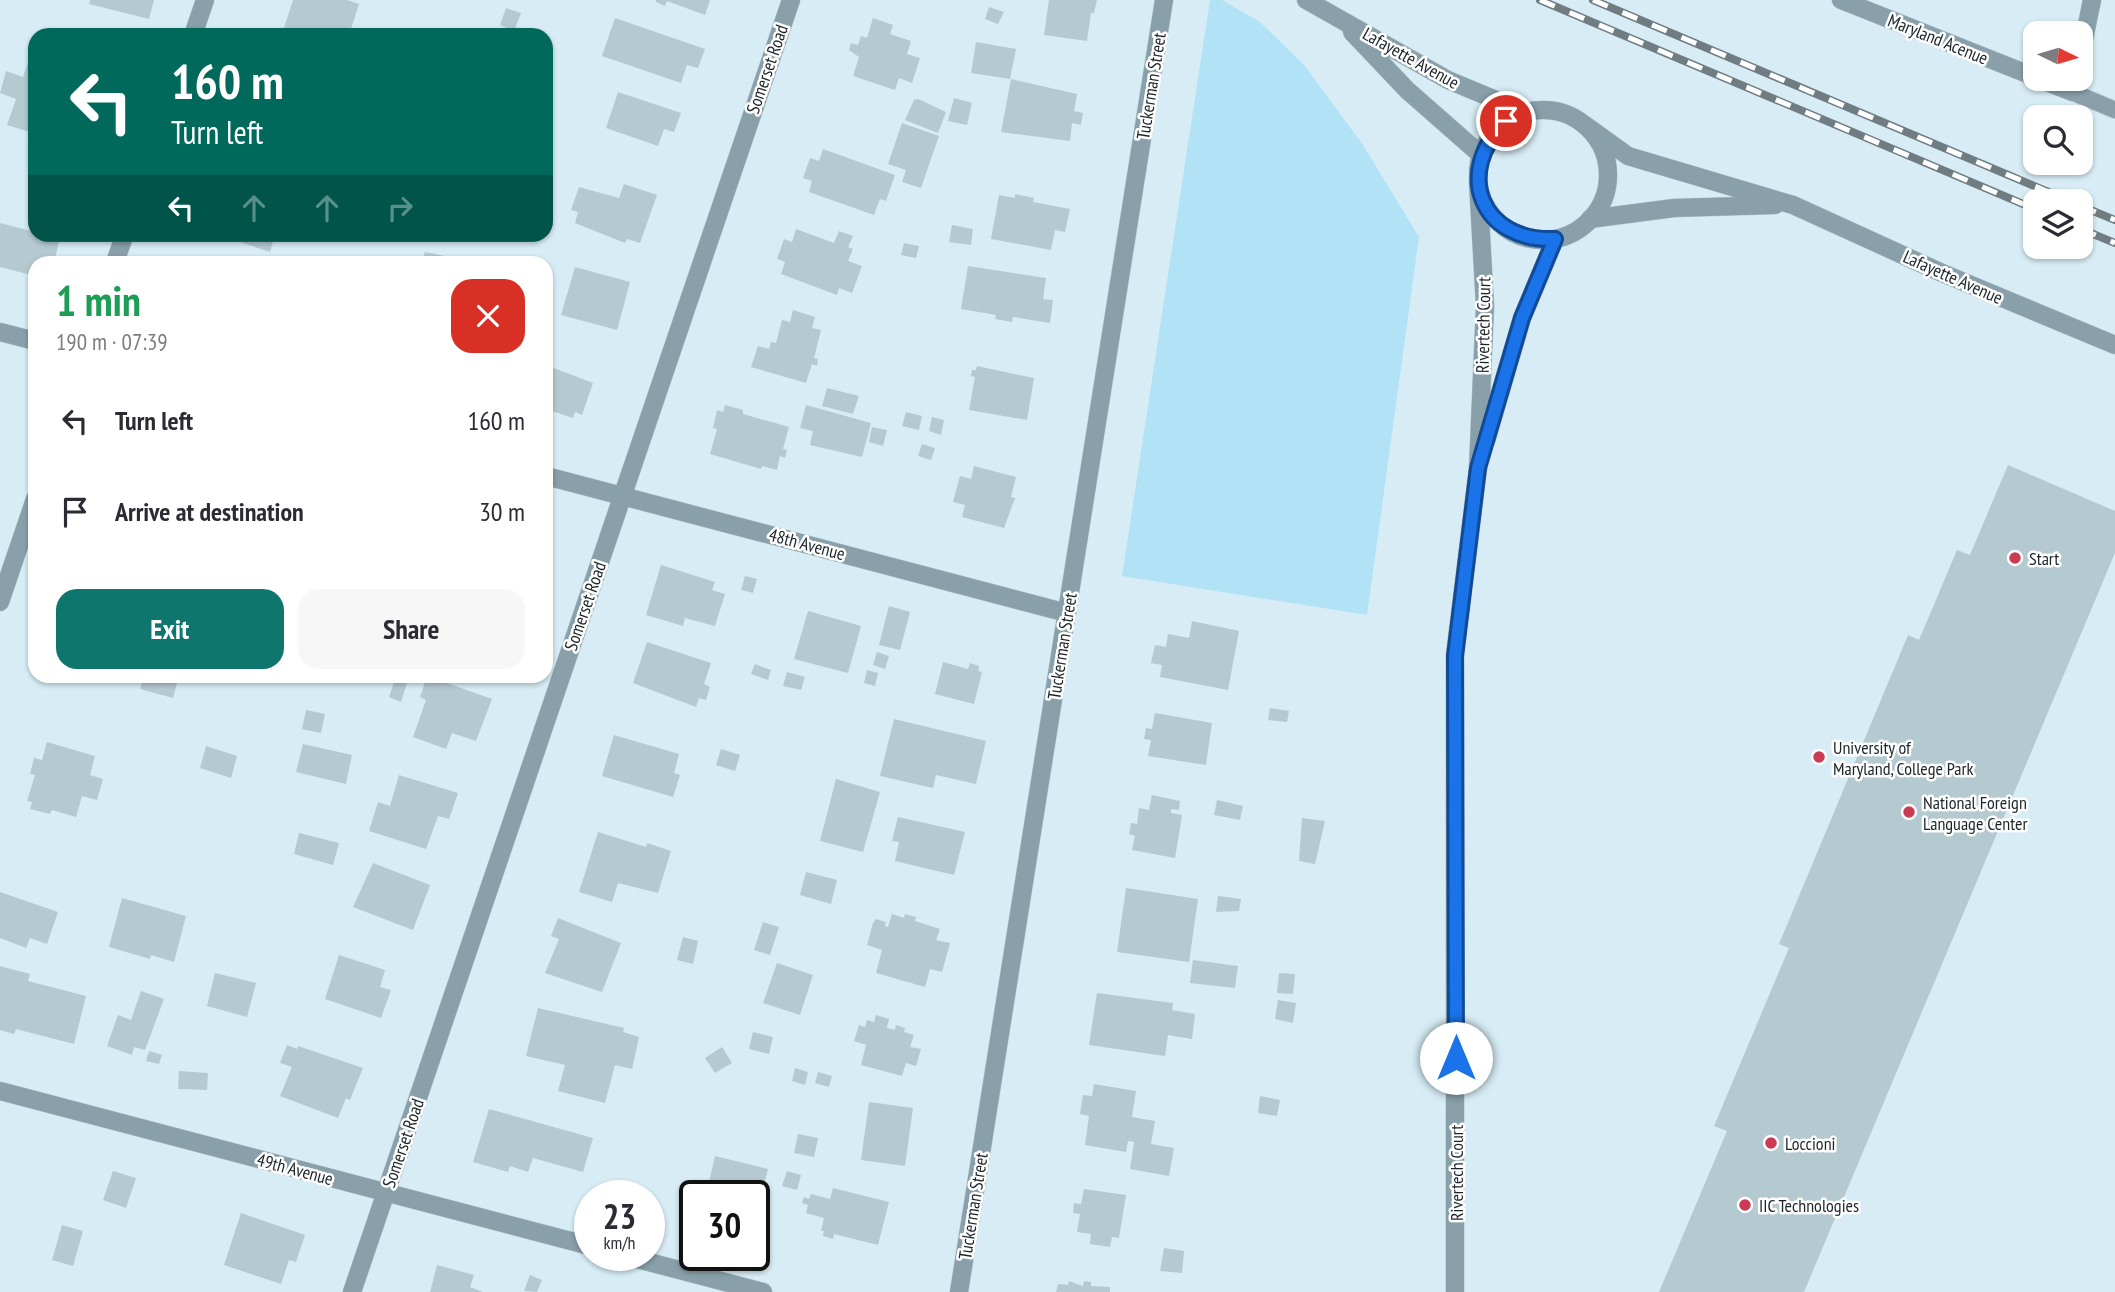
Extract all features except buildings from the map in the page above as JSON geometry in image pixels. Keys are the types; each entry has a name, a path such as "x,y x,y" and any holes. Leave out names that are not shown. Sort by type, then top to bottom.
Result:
{"street":[{"path":"195,28 205,0"},
{"name":"Somerset Road","path":"352,1292 791,0"},
{"name":"Tuckerman Street","path":"959,1292 1164,0"},
{"name":"Lafayette Avenue","path":"1306,0 1448,80 1525,112"},
{"name":"Maryland Acenue","path":"1841,0 2023,72"},
{"path":"2088,21 2092,0"},
{"name":"Lafayette Avenue","path":"1337,17 1407,90 1481,155"},
{"path":"1546,110 1567,114 1585,125 1598,141 1606,161 1605,192 1602,202 1590,219 1575,232 1555,239 1534,240 1513,233 1496,220 1484,203 1478,182 1481,155 1491,136 1506,121 1525,112 1546,110"},
{"name":"Lafayette Avenue","path":"1585,125 1628,156 1793,205 1940,272 2115,345"},
{"name":"Rivertech Court","path":"1455,1292 1455,656 1478,468 1485,306 1478,182"},
{"name":"Lafayette Avenue","path":"1590,219 1674,208 1793,205"},
{"name":"Rivertech Court","path":"1478,468 1522,318 1555,239"},
{"path":"0,332 28,339"},
{"name":"48th Avenue","path":"553,478 1067,613"},
{"path":"0,602 28,520"},
{"name":"49th Avenue","path":"0,1091 574,1242"},
{"path":"665,1266 763,1292"}],"lane":[{"path":"2083,91 2115,110"}],"shaded area":[{"path":"1210,0 1222,0 1260,22 1304,65 1363,145 1419,237 1367,615 1122,576"}],"railway":[{"path":"1540,0 2023,204"},
{"path":"1593,0 2042,189"},
{"path":"2093,211 2115,220"},
{"path":"2093,234 2115,243"}],"place":[{"name":"Start","path":"2015,558"},
{"name":"University of Maryland, College Park","path":"1819,757"},
{"name":"National Foreign Language Center","path":"1909,812"},
{"name":"Loccioni","path":"1771,1143"},
{"name":"IIC Technologies","path":"1745,1205"}],"route":[{"path":"1456,1058 1455,656 1478,468 1522,318 1555,239 1534,240 1513,233 1496,220 1484,203 1478,182 1481,155 1491,136 1506,121"}]}
